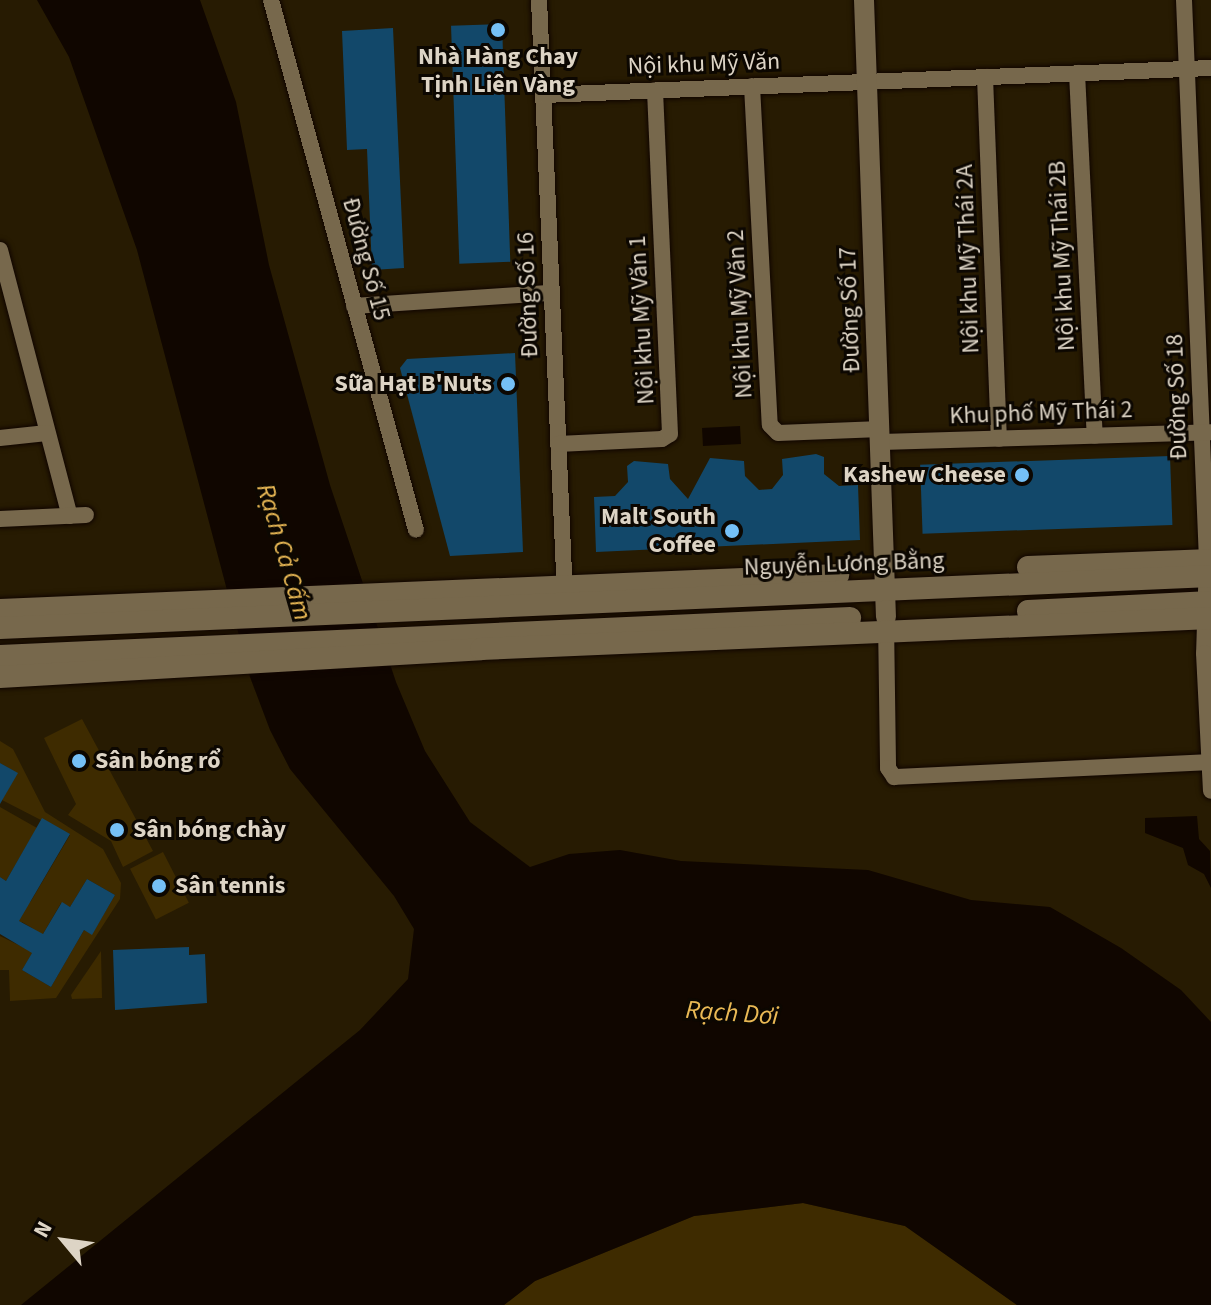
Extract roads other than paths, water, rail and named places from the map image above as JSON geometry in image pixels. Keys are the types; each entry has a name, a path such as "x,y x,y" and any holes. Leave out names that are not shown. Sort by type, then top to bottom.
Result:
{"main road":[{"name":"Nguyễn Lương Bằng","path":"124,613 480,601 1209,568"},
{"path":"0,610 124,613"},
{"path":"0,677 132,661 480,641 1208,610"},
{"path":"0,628 124,613"},
{"path":"0,656 132,661"}],"street":[{"name":"Đường Số 15","path":"271,0 416,530"},
{"name":"Đường Số 16","path":"539,0 565,596"},
{"name":"Đường Số 17","path":"864,0 886,624"},
{"name":"Đường Số 18","path":"1184,0 1207,432 1211,791"},
{"path":"867,82 1211,68"},
{"name":"Nội khu Mỹ Thái 2B","path":"1077,73 1095,436"},
{"name":"Nội khu Mỹ Thái 2A","path":"985,77 999,439"},
{"name":"Nội khu Mỹ Văn","path":"544,95 867,82"},
{"name":"Nội khu Mỹ Văn 2","path":"752,86 770,425 778,433 881,436"},
{"name":"Nội khu Mỹ Văn 1","path":"558,444 662,439 670,434 655,90"},
{"path":"0,250 47,433 78,515 0,519"},
{"path":"354,306 552,293"},
{"name":"Khu phố Mỹ Thái 2","path":"881,436 999,439 1207,432"},
{"path":"0,438 47,433"},
{"path":"886,624 888,768 894,777 1209,762"}],"water":[{"path":"37,0 200,0 236,102 269,265 330,485 396,682 425,751 470,822 530,867 569,854 620,850 681,861 868,870 971,900 1050,907 1121,948 1181,990 1211,1022 1211,1305 1017,1305 905,1226 803,1203 694,1216 535,1281 504,1305 21,1305 360,1030 408,979 414,929 394,896 290,769 270,730 250,677 137,250 69,57"},
{"path":"740,426 741,444 703,446 702,428"},
{"path":"1197,816 1199,839 1210,851 1211,888 1204,874 1188,865 1183,848 1145,833 1145,818"}],"place":[{"name":"Nhà Hàng Chay Tịnh Liên Vàng","path":"498,30"},
{"name":"Sữa Hạt B'Nuts","path":"508,384"},
{"name":"Kashew Cheese","path":"1022,475"},
{"name":"Malt South Coffee","path":"732,531"},
{"name":"Sân bóng rổ","path":"79,761"},
{"name":"Sân bóng chày","path":"117,830"},
{"name":"Sân tennis","path":"159,886"}],"water label":[{"name":"Rạch Cả Cấm","path":"284,552"},
{"name":"Rạch Dơi","path":"732,1013"}]}
